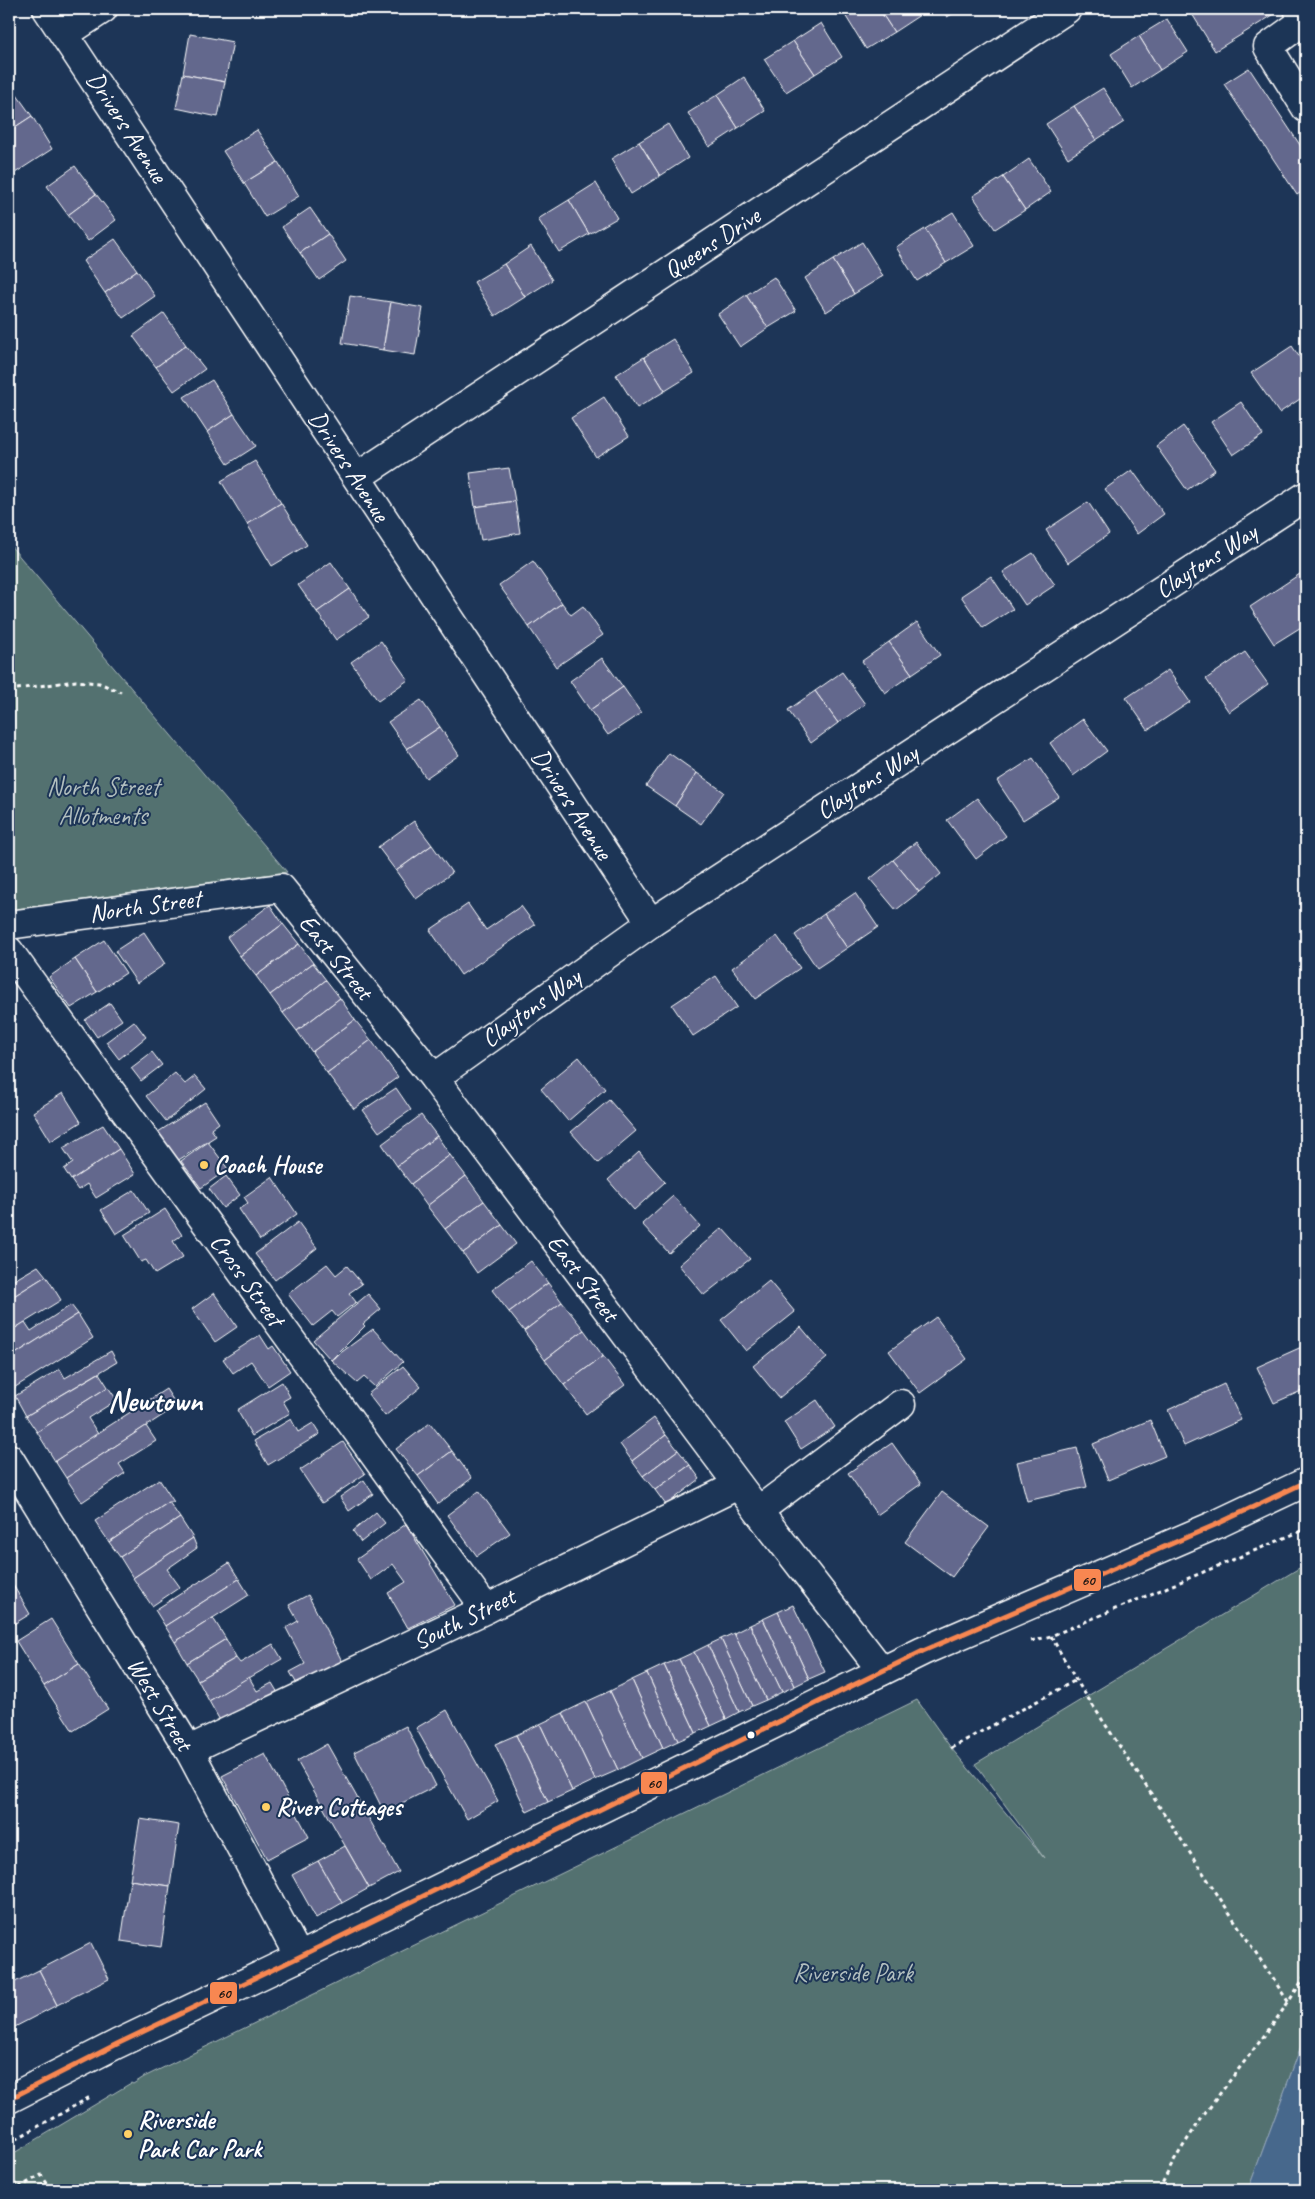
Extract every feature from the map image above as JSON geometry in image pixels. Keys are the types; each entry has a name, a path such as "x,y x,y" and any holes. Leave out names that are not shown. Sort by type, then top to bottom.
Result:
{"street":[{"name":"Drivers Avenue","path":"47,9 651,923"},
{"path":"65,34 103,9"},
{"name":"Queens Drive","path":"357,477 1067,9"},
{"path":"1298,9 1304,20 1268,47 1306,108"},
{"name":"Claytons Way","path":"434,1078 651,923 1306,496"},
{"name":"North Street","path":"9,925 281,888"},
{"name":"East Street","path":"281,888 434,1078 738,1485 882,1671"},
{"name":"Cross Street","path":"9,951 486,1609"},
{"path":"758,1511 901,1404"},
{"name":"West Street","path":"9,1458 188,1750 299,1957"},
{"path":"9,2099 117,2044 299,1957 923,1650 1215,1524 1306,1482"},
{"name":"South Street","path":"188,1750 486,1609 738,1485"}],"path":[{"path":"9,690 76,681 99,684 121,692"},
{"path":"1051,1636 1076,1680 1289,2003"},
{"path":"951,1748 1076,1680"},
{"path":"1159,2190 1171,2164 1227,2083 1289,2003 1306,1974"},
{"path":"9,2143 97,2093"},
{"path":"9,2176 18,2188 41,2175 52,2190"}],"green space":[{"name":"North Street Allotments","path":"9,544 287,872 9,910"},
{"name":"Riverside Park","path":"1306,1564 1306,2033 1248,2190 9,2190 9,2156 131,2083 133,2084 917,1700 951,1748 1044,1858 975,1764"}],"water":[{"path":"1306,2033 1306,2190 1248,2190"}],"building":[{"path":"855,9 879,9 894,32 866,49 845,15"},
{"path":"879,9 920,9 923,13 894,32"},
{"path":"942,9 961,9 947,17"},
{"path":"1189,9 1280,9 1281,10 1215,51"},
{"path":"1167,19 1188,52 1160,70 1139,36"},
{"path":"821,23 842,57 815,74 793,41"},
{"path":"190,34 233,42 225,82 183,74"},
{"path":"1139,36 1160,70 1132,88 1111,54"},
{"path":"793,41 815,74 786,92 764,59"},
{"path":"1249,68 1306,154 1306,189 1297,195 1224,84"},
{"path":"183,74 225,82 218,117 176,108"},
{"path":"744,77 765,111 738,128 717,95"},
{"path":"9,84 32,116 9,131"},
{"path":"1103,88 1124,122 1096,140 1074,106"},
{"path":"717,95 738,128 709,147 688,113"},
{"path":"1074,106 1096,140 1068,158 1046,124"},
{"path":"32,116 52,149 15,173 9,163 9,131"},
{"path":"668,124 688,158 660,176 639,142"},
{"path":"257,130 278,162 244,183 223,151"},
{"path":"639,142 660,176 631,194 611,159"},
{"path":"1029,159 1051,192 1025,210 1003,177"},
{"path":"278,162 299,196 265,217 244,183"},
{"path":"75,166 96,194 68,215 47,186"},
{"path":"1003,177 1025,210 995,229 973,196"},
{"path":"596,183 617,218 589,234 569,200"},
{"path":"96,194 116,220 88,241 68,215"},
{"path":"569,200 589,234 559,252 538,219"},
{"path":"310,208 328,234 300,253 282,227"},
{"path":"953,212 974,246 946,263 925,229"},
{"path":"925,229 946,263 917,281 896,247"},
{"path":"328,234 346,261 319,280 300,253"},
{"path":"115,239 137,270 105,293 83,261"},
{"path":"862,242 883,276 854,294 833,260"},
{"path":"531,246 552,280 525,297 504,264"},
{"path":"833,260 854,294 826,312 805,278"},
{"path":"504,264 525,297 495,316 474,282"},
{"path":"137,270 155,296 123,318 105,293"},
{"path":"774,277 796,311 768,328 746,295"},
{"path":"746,295 768,328 740,347 718,314"},
{"path":"350,296 391,302 383,350 342,343"},
{"path":"391,302 423,308 415,355 383,350"},
{"path":"164,313 186,345 156,367 133,336"},
{"path":"1306,328 1306,342 1300,333"},
{"path":"673,339 694,373 665,391 644,357"},
{"path":"186,345 205,369 174,391 156,367"},
{"path":"1292,346 1306,367 1306,395 1279,413 1251,373"},
{"path":"644,357 665,391 637,408 616,375"},
{"path":"212,380 234,414 207,432 184,397"},
{"path":"604,397 629,436 596,457 571,418"},
{"path":"1241,402 1263,435 1233,455 1211,422"},
{"path":"234,414 256,446 228,464 207,432"},
{"path":"1183,426 1215,470 1187,490 1156,446"},
{"path":"255,461 281,503 247,524 221,481"},
{"path":"509,468 515,501 475,507 470,473"},
{"path":"1132,470 1164,514 1137,534 1105,489"},
{"path":"515,501 520,533 481,540 475,507"},
{"path":"1088,502 1109,534 1068,563 1046,530"},
{"path":"281,503 307,545 272,566 247,524"},
{"path":"1033,553 1055,585 1025,605 1003,572"},
{"path":"533,561 562,603 529,627 499,585"},
{"path":"331,562 350,589 317,612 298,585"},
{"path":"1306,570 1306,624 1274,644 1250,607"},
{"path":"991,576 1013,609 983,628 961,596"},
{"path":"350,589 369,617 336,640 317,612"},
{"path":"562,603 571,615 583,606 603,635 556,667 529,627"},
{"path":"917,622 940,655 912,674 889,642"},
{"path":"381,641 408,680 378,701 351,662"},
{"path":"889,642 912,674 885,693 862,661"},
{"path":"1245,652 1268,684 1229,712 1206,679"},
{"path":"602,658 623,687 590,710 570,681"},
{"path":"1168,670 1190,702 1148,730 1126,698"},
{"path":"842,672 865,704 838,723 815,691"},
{"path":"623,687 641,713 608,735 590,710"},
{"path":"815,691 838,723 811,743 788,710"},
{"path":"421,700 440,727 407,749 388,722"},
{"path":"1083,719 1107,751 1073,776 1050,743"},
{"path":"440,727 459,755 426,778 407,749"},
{"path":"669,753 697,773 675,806 646,786"},
{"path":"1033,758 1059,797 1023,820 997,781"},
{"path":"697,773 724,792 701,824 675,806"},
{"path":"977,798 1006,836 976,859 947,820"},
{"path":"414,821 432,845 396,871 378,847"},
{"path":"916,842 941,874 919,892 893,860"},
{"path":"432,845 452,873 416,899 396,871"},
{"path":"893,860 919,892 896,910 870,879"},
{"path":"855,893 878,927 847,948 824,914"},
{"path":"468,904 486,930 521,906 535,925 461,975 430,930"},
{"path":"270,905 283,924 240,956 227,937"},
{"path":"824,914 847,948 817,968 795,935"},
{"path":"283,924 299,944 256,976 240,956"},
{"path":"144,932 165,964 137,983 115,951"},
{"path":"777,936 800,968 755,999 732,968"},
{"path":"104,940 126,973 97,992 75,959"},
{"path":"299,944 313,963 270,995 256,976"},
{"path":"75,959 97,992 71,1008 49,977"},
{"path":"313,963 326,980 283,1013 270,995"},
{"path":"716,976 737,1007 693,1036 672,1005"},
{"path":"326,980 340,998 297,1031 283,1013"},
{"path":"340,998 355,1020 312,1052 297,1031"},
{"path":"110,1003 122,1020 97,1037 85,1020"},
{"path":"9,1004 16,1020 9,1023"},
{"path":"355,1020 371,1040 327,1073 312,1052"},
{"path":"134,1021 146,1037 119,1059 106,1042"},
{"path":"371,1040 398,1077 354,1109 327,1073"},
{"path":"152,1052 162,1065 141,1081 131,1068"},
{"path":"579,1057 605,1089 568,1121 541,1089"},
{"path":"175,1073 185,1084 195,1076 206,1089 166,1121 146,1096"},
{"path":"396,1088 411,1110 379,1132 363,1110"},
{"path":"63,1093 81,1122 51,1141 33,1112"},
{"path":"609,1100 636,1131 598,1163 571,1132"},
{"path":"205,1102 219,1123 211,1129 216,1136 177,1161 158,1132"},
{"path":"421,1115 437,1136 397,1166 382,1144"},
{"path":"103,1125 119,1149 71,1180 64,1169 73,1163 63,1148"},
{"path":"437,1136 450,1155 411,1184 397,1166"},
{"name":"Coach House","path":"208,1142 228,1169 201,1188 181,1161"},
{"path":"119,1149 135,1174 96,1198 87,1184 78,1190 71,1180"},
{"path":"639,1152 665,1182 634,1210 608,1180"},
{"path":"450,1155 466,1176 427,1206 411,1184"},
{"path":"226,1176 240,1195 223,1208 209,1189"},
{"path":"466,1176 484,1201 445,1229 427,1206"},
{"path":"272,1177 297,1214 260,1240 239,1209 248,1203 244,1197"},
{"path":"134,1190 149,1213 116,1234 101,1210"},
{"path":"673,1196 700,1226 669,1253 642,1224"},
{"path":"484,1201 502,1225 463,1253 445,1229"},
{"path":"165,1209 182,1235 173,1241 183,1257 155,1274 146,1260 141,1262 124,1235"},
{"path":"298,1222 317,1248 275,1280 255,1254"},
{"path":"502,1225 516,1244 477,1273 463,1253"},
{"path":"722,1228 750,1259 704,1295 679,1265"},
{"path":"531,1261 548,1283 509,1312 492,1290"},
{"path":"327,1264 336,1275 347,1266 362,1284 349,1293 356,1302 337,1317 332,1311 313,1326 288,1294"},
{"path":"38,1266 46,1276 9,1299 9,1283"},
{"path":"46,1276 61,1300 9,1332 9,1299"},
{"path":"769,1281 795,1312 746,1351 721,1320"},
{"path":"548,1283 562,1302 524,1331 509,1312"},
{"path":"214,1293 237,1327 215,1342 192,1309"},
{"path":"368,1294 381,1309 363,1324 365,1326 331,1360 313,1340"},
{"path":"562,1302 584,1330 545,1360 524,1331"},
{"path":"71,1305 78,1314 9,1358 9,1332 25,1322 31,1331"},
{"path":"78,1314 93,1338 9,1391 9,1358"},
{"path":"936,1317 967,1359 920,1393 889,1351"},
{"path":"801,1327 827,1358 779,1398 753,1366"},
{"path":"373,1329 403,1362 375,1387 364,1377 357,1383 331,1360"},
{"path":"584,1330 603,1356 564,1385 545,1360"},
{"path":"260,1335 269,1349 273,1346 290,1371 268,1386 251,1361 233,1373 223,1359"},
{"path":"1306,1345 1306,1389 1274,1403 1257,1367"},
{"path":"111,1351 117,1362 26,1416 15,1396 60,1369 65,1378"},
{"path":"603,1356 625,1385 586,1414 564,1385"},
{"path":"403,1366 421,1387 385,1416 368,1394"},
{"path":"99,1373 108,1387 37,1432 26,1416"},
{"path":"282,1382 290,1397 283,1401 290,1413 252,1436 237,1410"},
{"path":"1224,1384 1241,1420 1184,1446 1168,1410"},
{"path":"108,1387 117,1400 88,1418 98,1434 55,1461 37,1432"},
{"path":"166,1389 177,1406 66,1478 55,1461"},
{"path":"817,1400 835,1427 801,1449 784,1422"},
{"path":"654,1418 666,1435 632,1461 620,1444"},
{"path":"291,1419 298,1432 313,1423 320,1434 268,1465 254,1441"},
{"path":"1150,1420 1165,1456 1108,1480 1093,1444"},
{"path":"430,1423 452,1451 418,1476 396,1449"},
{"path":"146,1426 156,1441 119,1464 125,1473 82,1502 66,1478"},
{"path":"666,1435 678,1450 643,1476 632,1461"},
{"path":"343,1442 365,1474 322,1503 300,1470"},
{"path":"892,1443 921,1484 877,1515 848,1473"},
{"path":"1077,1448 1087,1487 1027,1501 1017,1462"},
{"path":"678,1450 690,1465 655,1490 643,1476"},
{"path":"452,1451 472,1478 438,1504 418,1476"},
{"path":"690,1465 700,1479 666,1505 655,1490"},
{"path":"159,1479 174,1502 169,1502 109,1542 95,1521"},
{"path":"364,1480 373,1494 349,1511 340,1497"},
{"path":"479,1491 510,1533 477,1556 447,1515"},
{"path":"942,1492 989,1527 952,1577 905,1542"},
{"path":"169,1502 180,1518 120,1557 109,1542"},
{"path":"376,1512 385,1523 361,1542 353,1531"},
{"path":"180,1518 193,1538 133,1578 120,1557"},
{"path":"406,1524 455,1605 408,1628 388,1593 406,1582 393,1564 371,1580 357,1559"},
{"path":"193,1538 197,1548 167,1569 180,1587 152,1606 133,1578"},
{"path":"229,1563 239,1579 165,1626 155,1610"},
{"path":"9,1578 30,1614 9,1627"},
{"path":"239,1579 249,1595 175,1642 165,1626"},
{"path":"308,1595 342,1661 297,1684 290,1672 305,1664 286,1628 298,1621 289,1605"},
{"path":"793,1605 825,1672 809,1679 778,1612"},
{"path":"778,1612 809,1679 795,1686 763,1619"},
{"path":"213,1618 226,1639 187,1663 175,1642"},
{"path":"51,1619 79,1664 44,1686 16,1641"},
{"path":"763,1619 795,1686 782,1692 750,1625"},
{"path":"750,1625 782,1692 766,1700 734,1633"},
{"path":"734,1633 766,1700 752,1706 721,1639"},
{"path":"226,1639 236,1658 198,1680 187,1663"},
{"path":"721,1639 752,1706 739,1712 708,1645"},
{"path":"273,1644 282,1659 209,1701 198,1680 236,1658 240,1663"},
{"path":"708,1645 739,1712 726,1719 694,1652"},
{"path":"694,1652 726,1719 711,1726 679,1659"},
{"path":"679,1659 711,1726 696,1733 664,1665"},
{"path":"79,1664 108,1709 73,1731 44,1686"},
{"path":"664,1665 696,1733 678,1741 647,1673"},
{"path":"647,1673 678,1741 663,1748 632,1680"},
{"path":"249,1677 257,1691 272,1683 278,1693 222,1724 209,1701"},
{"path":"632,1680 663,1748 642,1758 610,1691"},
{"path":"610,1691 642,1758 618,1770 586,1702"},
{"path":"586,1702 618,1770 595,1780 563,1713"},
{"path":"447,1710 498,1801 467,1819 416,1728"},
{"path":"563,1713 595,1780 572,1791 540,1724"},
{"path":"540,1724 572,1791 548,1802 516,1735"},
{"path":"406,1726 436,1786 384,1812 354,1752"},
{"path":"516,1735 548,1802 527,1812 495,1744"},
{"path":"327,1744 399,1872 369,1888 297,1761"},
{"name":"River Cottages","path":"265,1754 309,1837 267,1859 222,1776"},
{"path":"140,1819 179,1825 170,1886 130,1880"},
{"path":"345,1846 369,1888 342,1903 318,1861"},
{"path":"318,1861 342,1903 316,1918 292,1875"},
{"path":"130,1880 170,1886 161,1947 121,1941"},
{"path":"91,1943 109,1979 57,2005 39,1970"},
{"path":"39,1970 57,2005 9,2030 9,1985"},
{"path":"43,2184 47,2190 32,2190"}],"transit line":[{"name":"60","path":"9,2099 117,2044 299,1957 923,1651 1215,1525 1306,1482"}],"place":[{"name":"Coach House","path":"204,1165"},
{"name":"River Cottages","path":"266,1807"},
{"name":"Riverside Park Car Park","path":"128,2134"}],"district":[{"name":"Newtown","path":"155,1401"}]}
